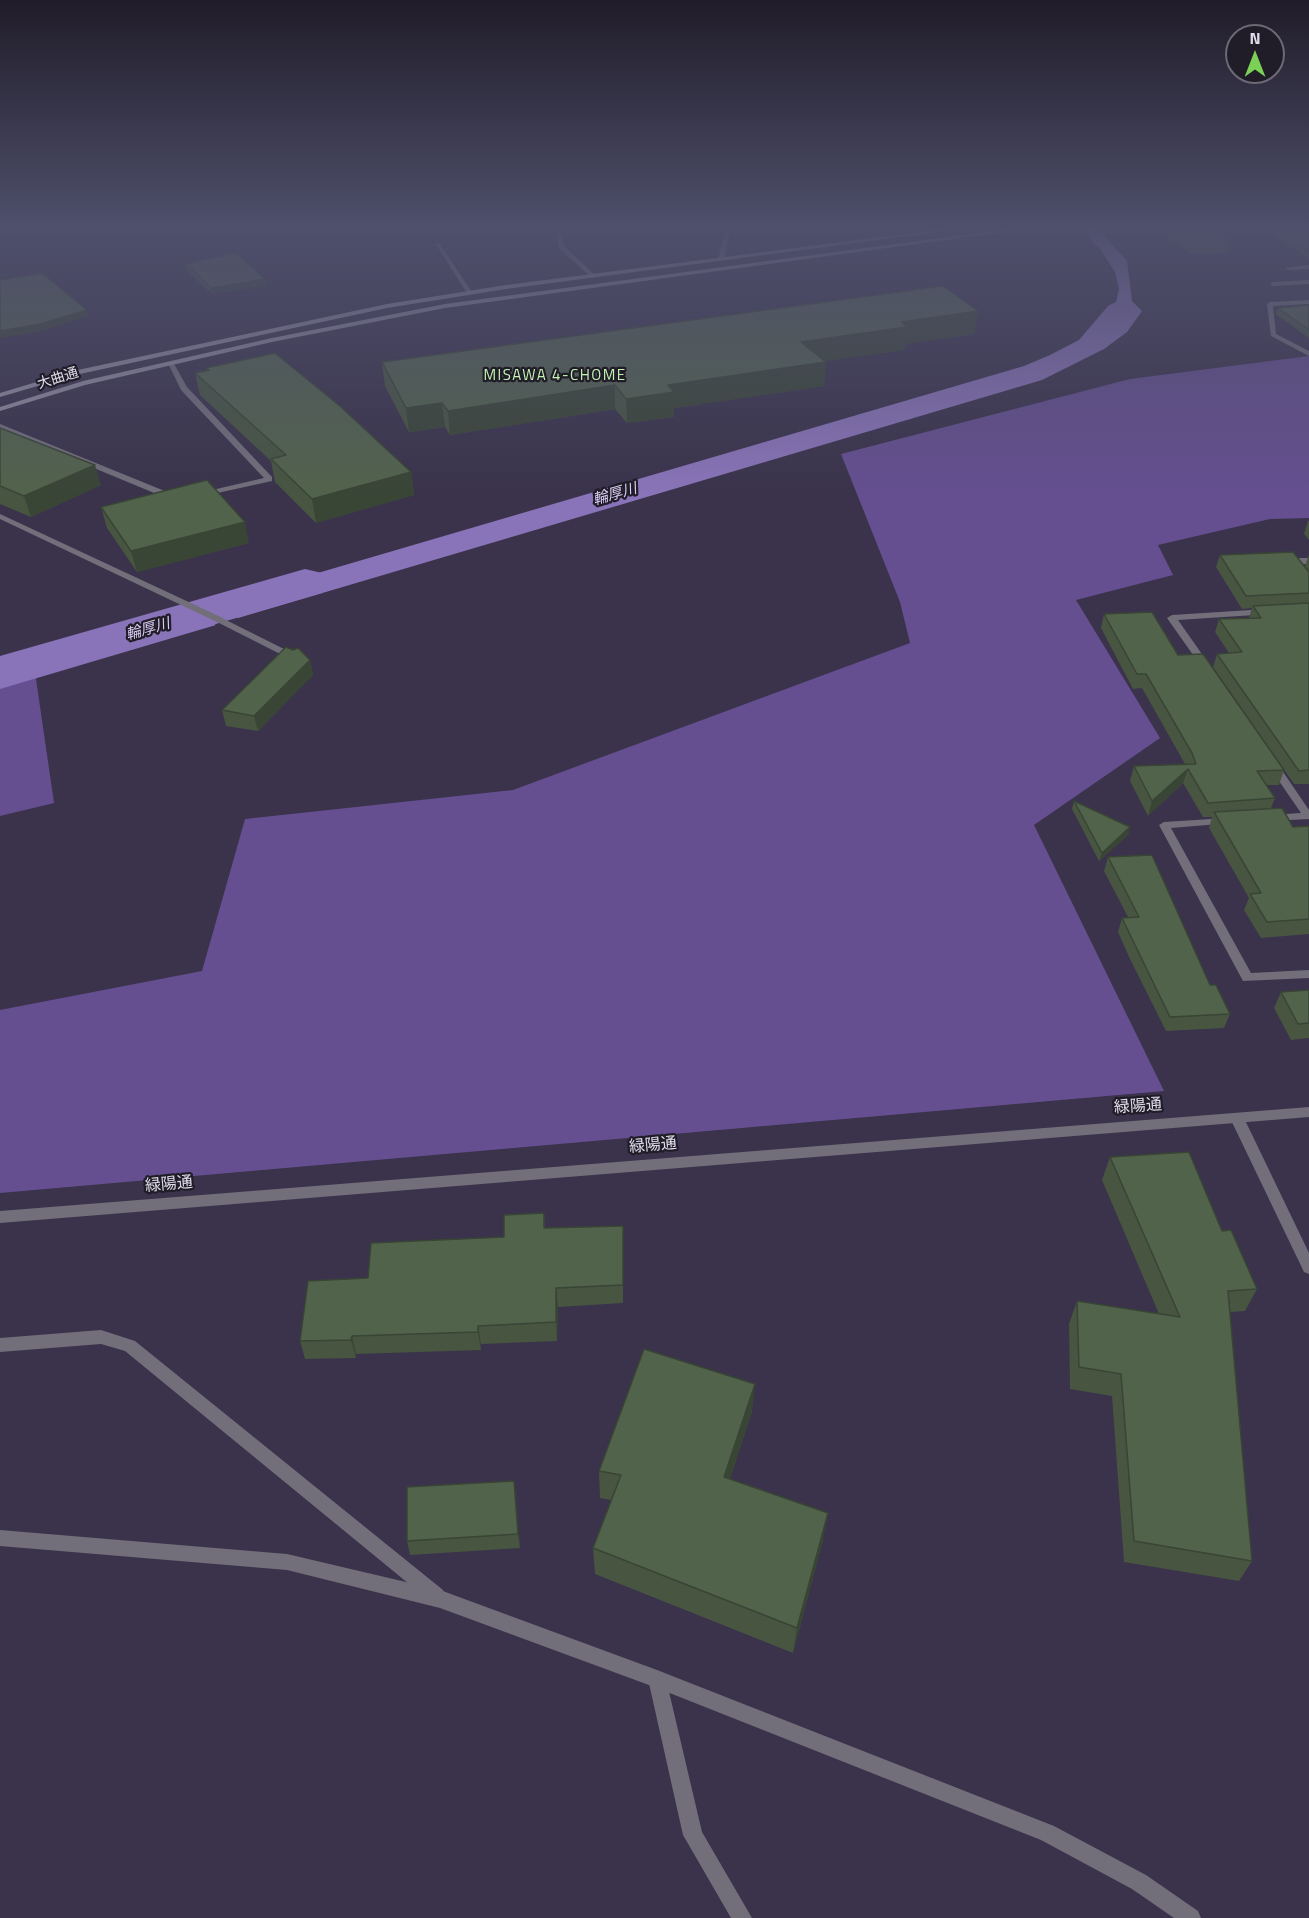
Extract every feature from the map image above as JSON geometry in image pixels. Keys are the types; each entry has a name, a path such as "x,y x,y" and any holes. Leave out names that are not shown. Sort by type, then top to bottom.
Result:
{"main road":[{"name":"大曲通","path":"0,395 74,373 258,331 342,316"},
{"name":"大曲通","path":"0,409 83,383 398,316"}],"street":[{"path":"1271,316 1273,335 1309,354"},
{"path":"171,363 184,388 269,479 191,497"},
{"path":"0,426 180,500"},
{"path":"0,516 177,598 297,660"},
{"path":"1304,574 1293,561 1309,561"},
{"path":"1211,675 1172,618 1275,612"},
{"path":"1269,760 1308,816"},
{"path":"1260,819 1308,816"},
{"path":"1236,820 1164,825 1247,978 1309,974"},
{"name":"緑陽通","path":"0,1216 1309,1112"},
{"path":"1237,1118 1309,1268"},
{"path":"0,1345 101,1337 130,1346 440,1599"},
{"path":"0,1538 287,1562 440,1599 657,1679 1047,1833 1139,1882 1191,1918"},
{"path":"657,1679 693,1835 742,1918"}],"shaded area":[{"path":"1309,356 1309,518 1270,519 1158,545 1173,575 1076,600 1160,738 1034,825 1164,1091 0,1193 0,1010 202,971 245,819 513,790 910,643 900,602 841,454 1130,379"},
{"path":"35,672 54,803 0,816 0,682"}],"water":[{"path":"1100,316 1139,316 1127,332 1104,349 1042,380 238,618 212,604 1024,366 1079,340"},
{"path":"191,612 216,625 0,689 0,667"}],"building":[{"path":"0,316 69,316 40,324 0,331"},
{"path":"725,316 947,316 902,322 907,327 801,342 826,362 668,385 674,392 626,399 615,385 448,411 442,403 406,408 382,362"},
{"path":"1289,316 1309,316 1309,330"},
{"path":"275,353 341,407 411,472 312,499 271,459 286,455 195,373 209,370 206,368"},
{"path":"0,428 95,465 24,496 0,486"},
{"path":"207,480 245,522 131,551 101,507"},
{"path":"1293,552 1309,572 1309,593 1246,596 1220,555"},
{"path":"1309,603 1309,770 1299,771 1217,654 1242,652 1219,619 1261,618 1253,606"},
{"path":"1152,612 1178,655 1203,654 1284,770 1257,771 1275,798 1208,803 1188,769 1152,801 1134,766 1196,764 1192,753 1146,674 1137,674 1104,614"},
{"path":"286,647 293,650 298,648 310,660 254,716 222,710"},
{"path":"1074,801 1130,827 1102,853"},
{"path":"1282,808 1293,827 1309,826 1309,919 1267,922 1250,894 1261,893 1214,812"},
{"path":"1152,855 1210,985 1216,985 1230,1014 1170,1017 1122,918 1139,917 1108,857"},
{"path":"1309,990 1309,1023 1298,1024 1281,992"},
{"path":"1189,1152 1222,1231 1231,1230 1257,1289 1228,1291 1252,1561 1134,1541 1121,1374 1079,1367 1077,1301 1180,1317 1110,1157"},
{"path":"544,1213 544,1228 623,1226 623,1285 556,1288 556,1322 478,1326 478,1332 352,1336 351,1340 300,1341 308,1281 368,1278 371,1243 504,1237 504,1215"},
{"path":"644,1349 755,1384 724,1477 828,1513 797,1628 593,1548 621,1475 599,1471"},
{"path":"514,1481 518,1534 407,1541 407,1487"}],"waterway":[{"name":"輪厚川","path":"0,672 305,583"}],"district":[{"name":"MISAWA 4-CHOME","path":"555,376"}]}
